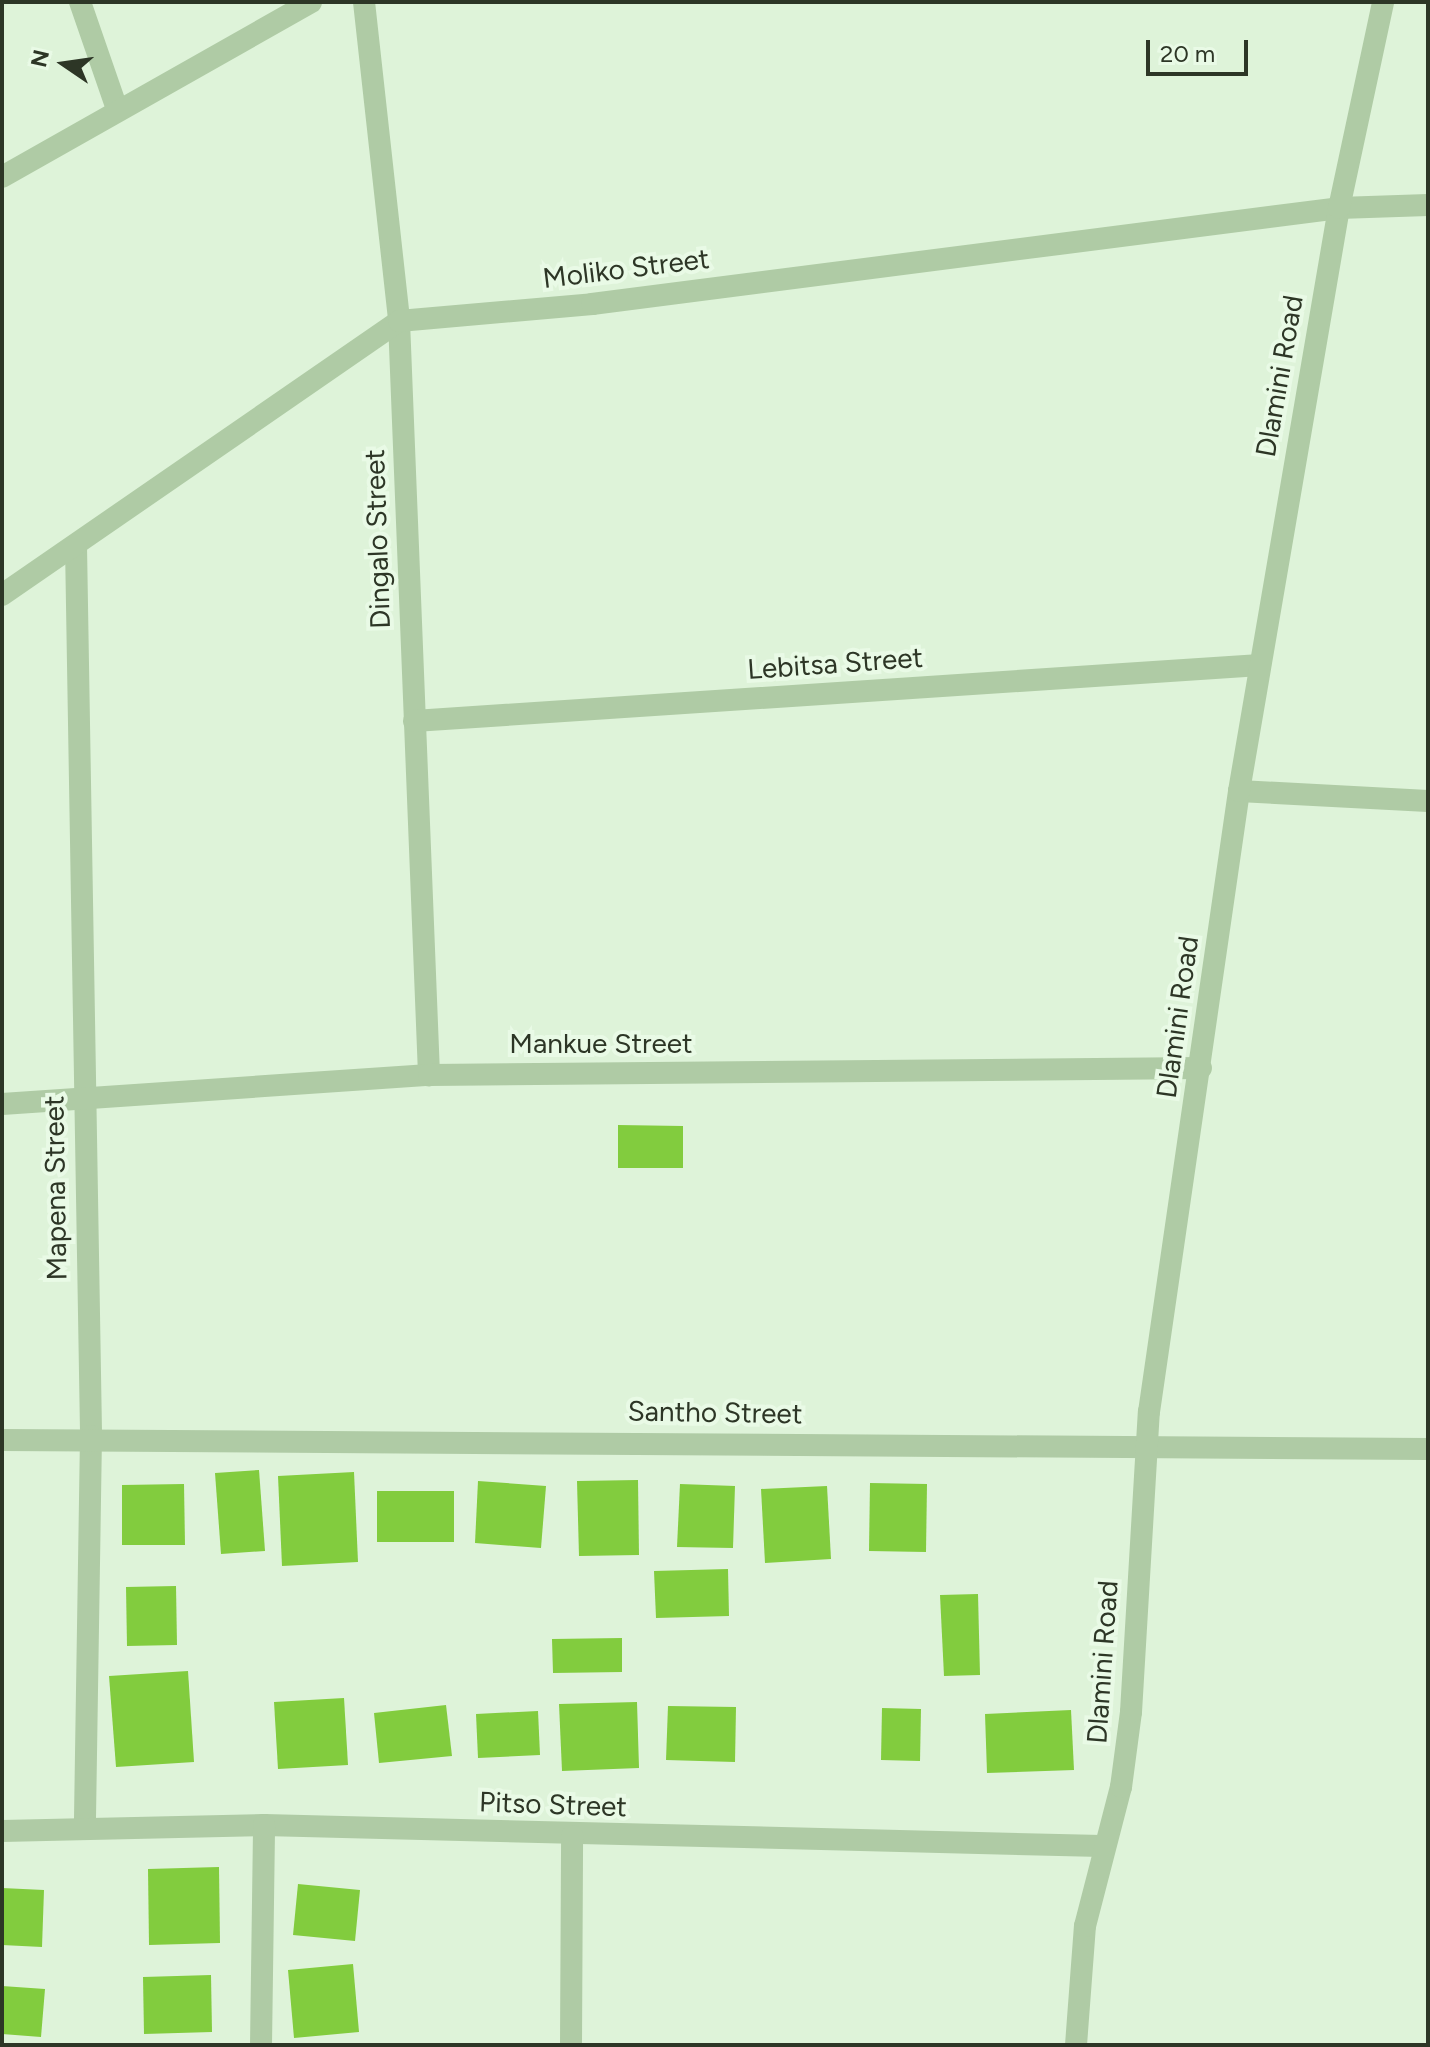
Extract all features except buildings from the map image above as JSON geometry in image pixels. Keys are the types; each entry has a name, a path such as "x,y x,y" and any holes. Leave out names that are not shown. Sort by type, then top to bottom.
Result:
{"street":[{"path":"80,2 117,109"},
{"path":"2,177 117,109 311,2"},
{"name":"Dingalo Street","path":"364,2 399,321 429,1075"},
{"name":"Dlamini Road","path":"1076,2045 1078,1980 1102,1846 1121,1787 1131,1712 1146,1446 1239,791 1339,208 1383,2"},
{"name":"Moliko Street","path":"2,595 399,321 592,304 1339,208 1428,205"},
{"name":"Mapena Street","path":"76,546 82,1100 91,1436 85,1828"},
{"name":"Lebitsa Street","path":"414,721 1260,665"},
{"path":"1239,791 1361,803 1428,801"},
{"name":"Mankue Street","path":"2,1104 429,1075 1201,1068"},
{"name":"Santho Street","path":"2,1440 91,1436 1428,1449"},
{"path":"261,2045 264,1825"},
{"name":"Pitso Street","path":"2,1831 264,1825 572,1836 1102,1846"},
{"path":"571,2045 572,1836"}]}
